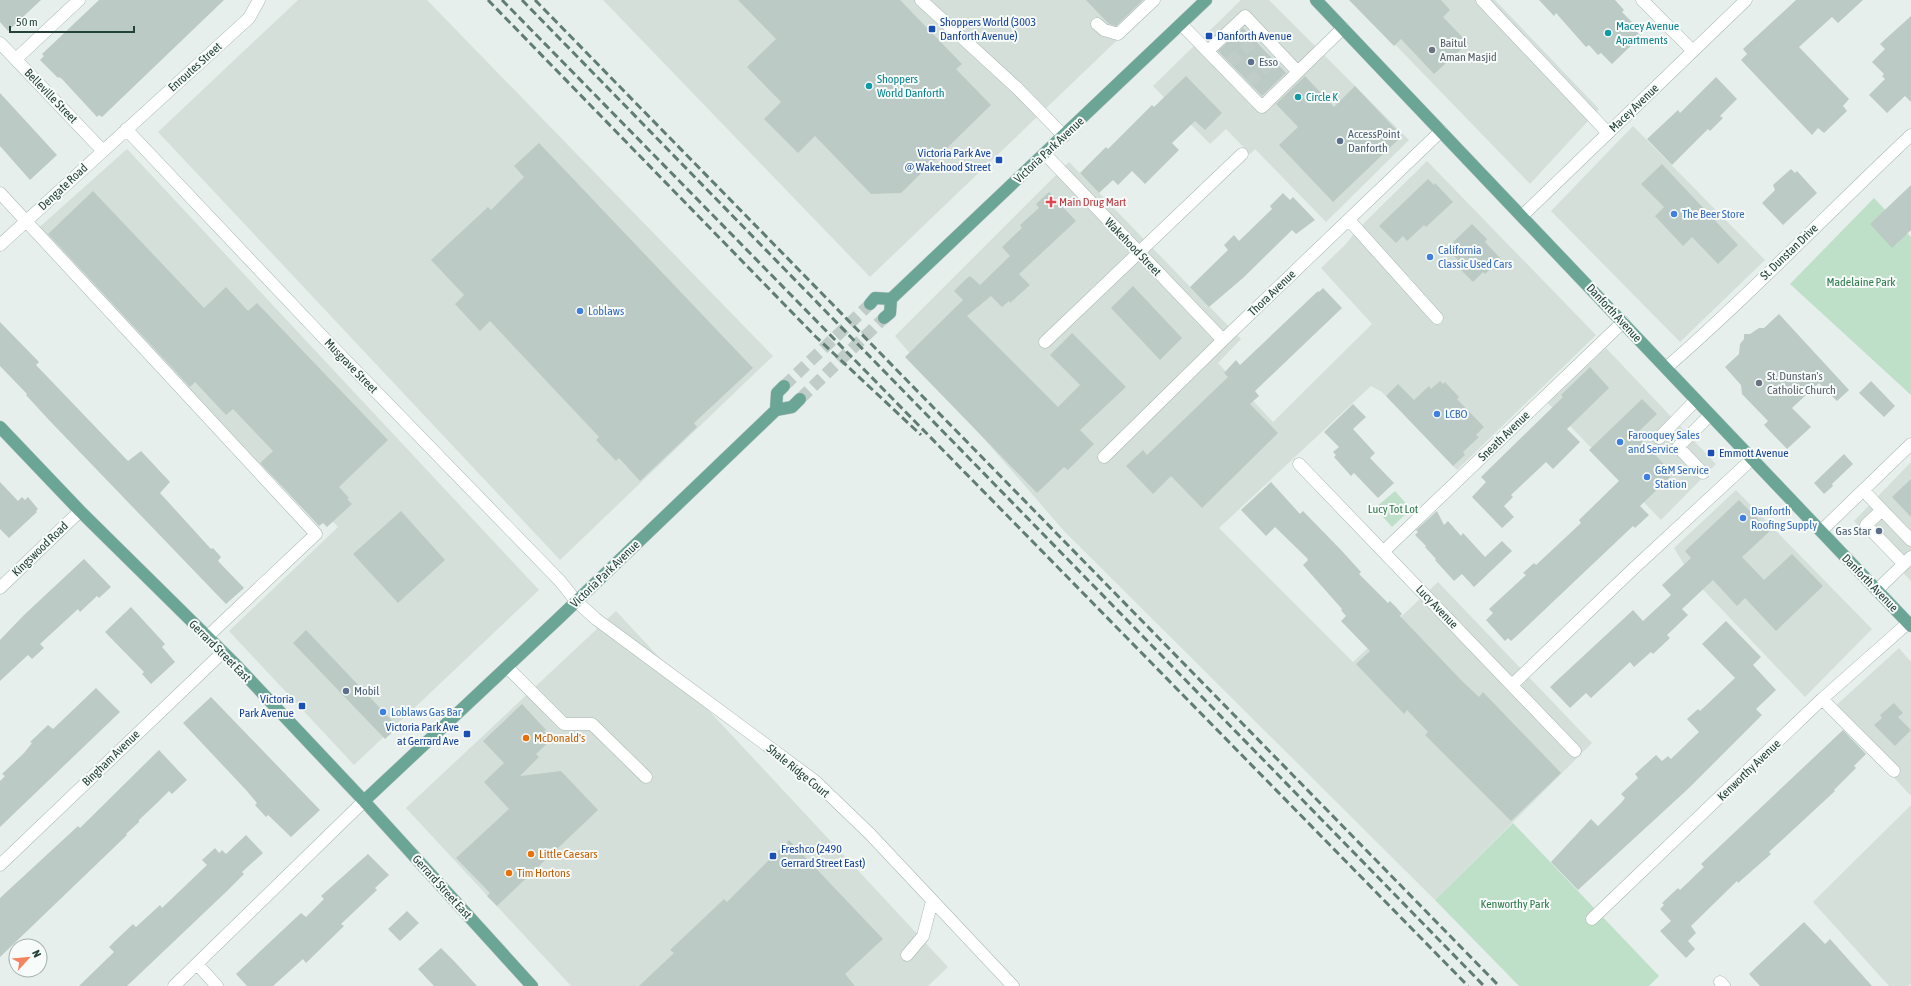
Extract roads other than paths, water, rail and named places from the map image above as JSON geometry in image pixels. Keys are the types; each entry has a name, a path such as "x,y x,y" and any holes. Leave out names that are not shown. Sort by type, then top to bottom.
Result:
{"main road":[{"name":"Victoria Park Avenue","path":"884,318 890,313 891,299 1206,0"},
{"name":"Danforth Avenue","path":"1316,0 1624,322 1710,415 1910,625"},
{"path":"870,304 875,298 891,299"},
{"path":"776,410 777,393 784,386"},
{"name":"Victoria Park Avenue","path":"364,801 374,794 776,410 792,407 800,399"},
{"name":"Gerrard Street East","path":"0,427 80,511 207,638 223,652 364,801 532,986"}],"street":[{"path":"16,59 79,0"},
{"name":"Enroutes Street","path":"126,130 249,18 259,0"},
{"path":"921,0 1017,88 1064,136"},
{"path":"1097,24 1104,30 1118,34 1154,0"},
{"path":"1482,0 1608,133"},
{"path":"1642,0 1693,51"},
{"name":"Macey Avenue","path":"1522,216 1746,0"},
{"path":"1208,52 1245,16 1258,37 1276,57 1298,72"},
{"path":"1181,24 1208,52 1227,66 1246,86 1262,107 1343,28"},
{"name":"Belleville Street","path":"0,43 102,150"},
{"name":"Dengate Road","path":"0,245 102,150 126,130"},
{"name":"Musgrave Street","path":"126,130 322,336 555,576 576,601"},
{"name":"Thora Avenue","path":"1104,456 1441,131"},
{"name":"St. Dunstan Drive","path":"1666,368 1801,242 1837,205 1911,135"},
{"name":"Wakehood Street","path":"1045,154 1223,340"},
{"path":"1045,342 1242,154"},
{"path":"0,193 316,534 207,638"},
{"path":"1349,220 1437,318"},
{"name":"Sneath Avenue","path":"1384,551 1624,322"},
{"path":"1659,438 1696,400"},
{"path":"1703,473 1678,447 1710,415"},
{"path":"1821,531 1911,444"},
{"path":"1512,685 1632,570 1752,459"},
{"name":"Lucy Avenue","path":"1299,464 1575,751"},
{"path":"1863,490 1911,540"},
{"path":"1877,590 1908,561 1866,525 1882,510"},
{"name":"Kingswood Road","path":"0,588 80,511"},
{"name":"Shale Ridge Court","path":"576,601 596,619 815,781 870,834 1013,986"},
{"name":"Kenworthy Avenue","path":"1592,919 1822,699 1910,625"},
{"name":"Bingham Avenue","path":"0,865 223,652"},
{"path":"507,667 564,724 592,724 646,776"},
{"path":"1822,699 1894,771"},
{"name":"Victoria Park Avenue","path":"174,986 364,801"},
{"path":"908,954 923,936 932,901"},
{"path":"197,964 217,986"}],"tunnel":[{"path":"1230,63 1254,40"},
{"path":"1249,83 1273,60"},
{"path":"784,386 870,304"},
{"path":"800,399 884,318"}],"railway":[{"path":"488,0 815,336 921,435"},
{"path":"502,0 1468,986"},
{"path":"522,0 1484,986"},
{"path":"535,0 1499,986"}],"place":[{"name":"Shoppers World (3003 Danforth Avenue)","path":"932,29"},
{"name":"Macey Avenue Apartments","path":"1608,33"},
{"name":"Danforth Avenue","path":"1209,36"},
{"name":"Baitul Aman Masjid","path":"1432,50"},
{"name":"Esso","path":"1251,62"},
{"name":"Shoppers World Danforth","path":"869,86"},
{"name":"Circle K","path":"1298,97"},
{"name":"AccessPoint Danforth","path":"1340,141"},
{"name":"Victoria Park Ave @ Wakehood Street","path":"999,160"},
{"name":"Main Drug Mart","path":"1051,202"},
{"name":"The Beer Store","path":"1674,214"},
{"name":"California Classic Used Cars","path":"1430,257"},
{"name":"Loblaws","path":"580,311"},
{"name":"St. Dunstan's Catholic Church","path":"1759,383"},
{"name":"LCBO","path":"1437,414"},
{"name":"Farooquey Sales and Service","path":"1620,442"},
{"name":"Emmott Avenue","path":"1711,453"},
{"name":"G&M Service Station","path":"1647,477"},
{"name":"Danforth Roofing Supply","path":"1743,518"},
{"name":"Gas Star","path":"1879,531"},
{"name":"Mobil","path":"346,691"},
{"name":"Victoria Park Avenue","path":"302,706"},
{"name":"Loblaws Gas Bar","path":"383,712"},
{"name":"Victoria Park Ave at Gerrard Ave","path":"467,734"},
{"name":"McDonald's","path":"526,738"},
{"name":"Little Caesars","path":"531,854"},
{"name":"Freshco (2490 Gerrard Street East)","path":"773,856"},
{"name":"Tim Hortons","path":"509,873"}],"park label":[{"name":"Madelaine Park","path":"1861,282"},
{"name":"Lucy Tot Lot","path":"1393,509"},
{"name":"Kenworthy Park","path":"1515,904"}]}
